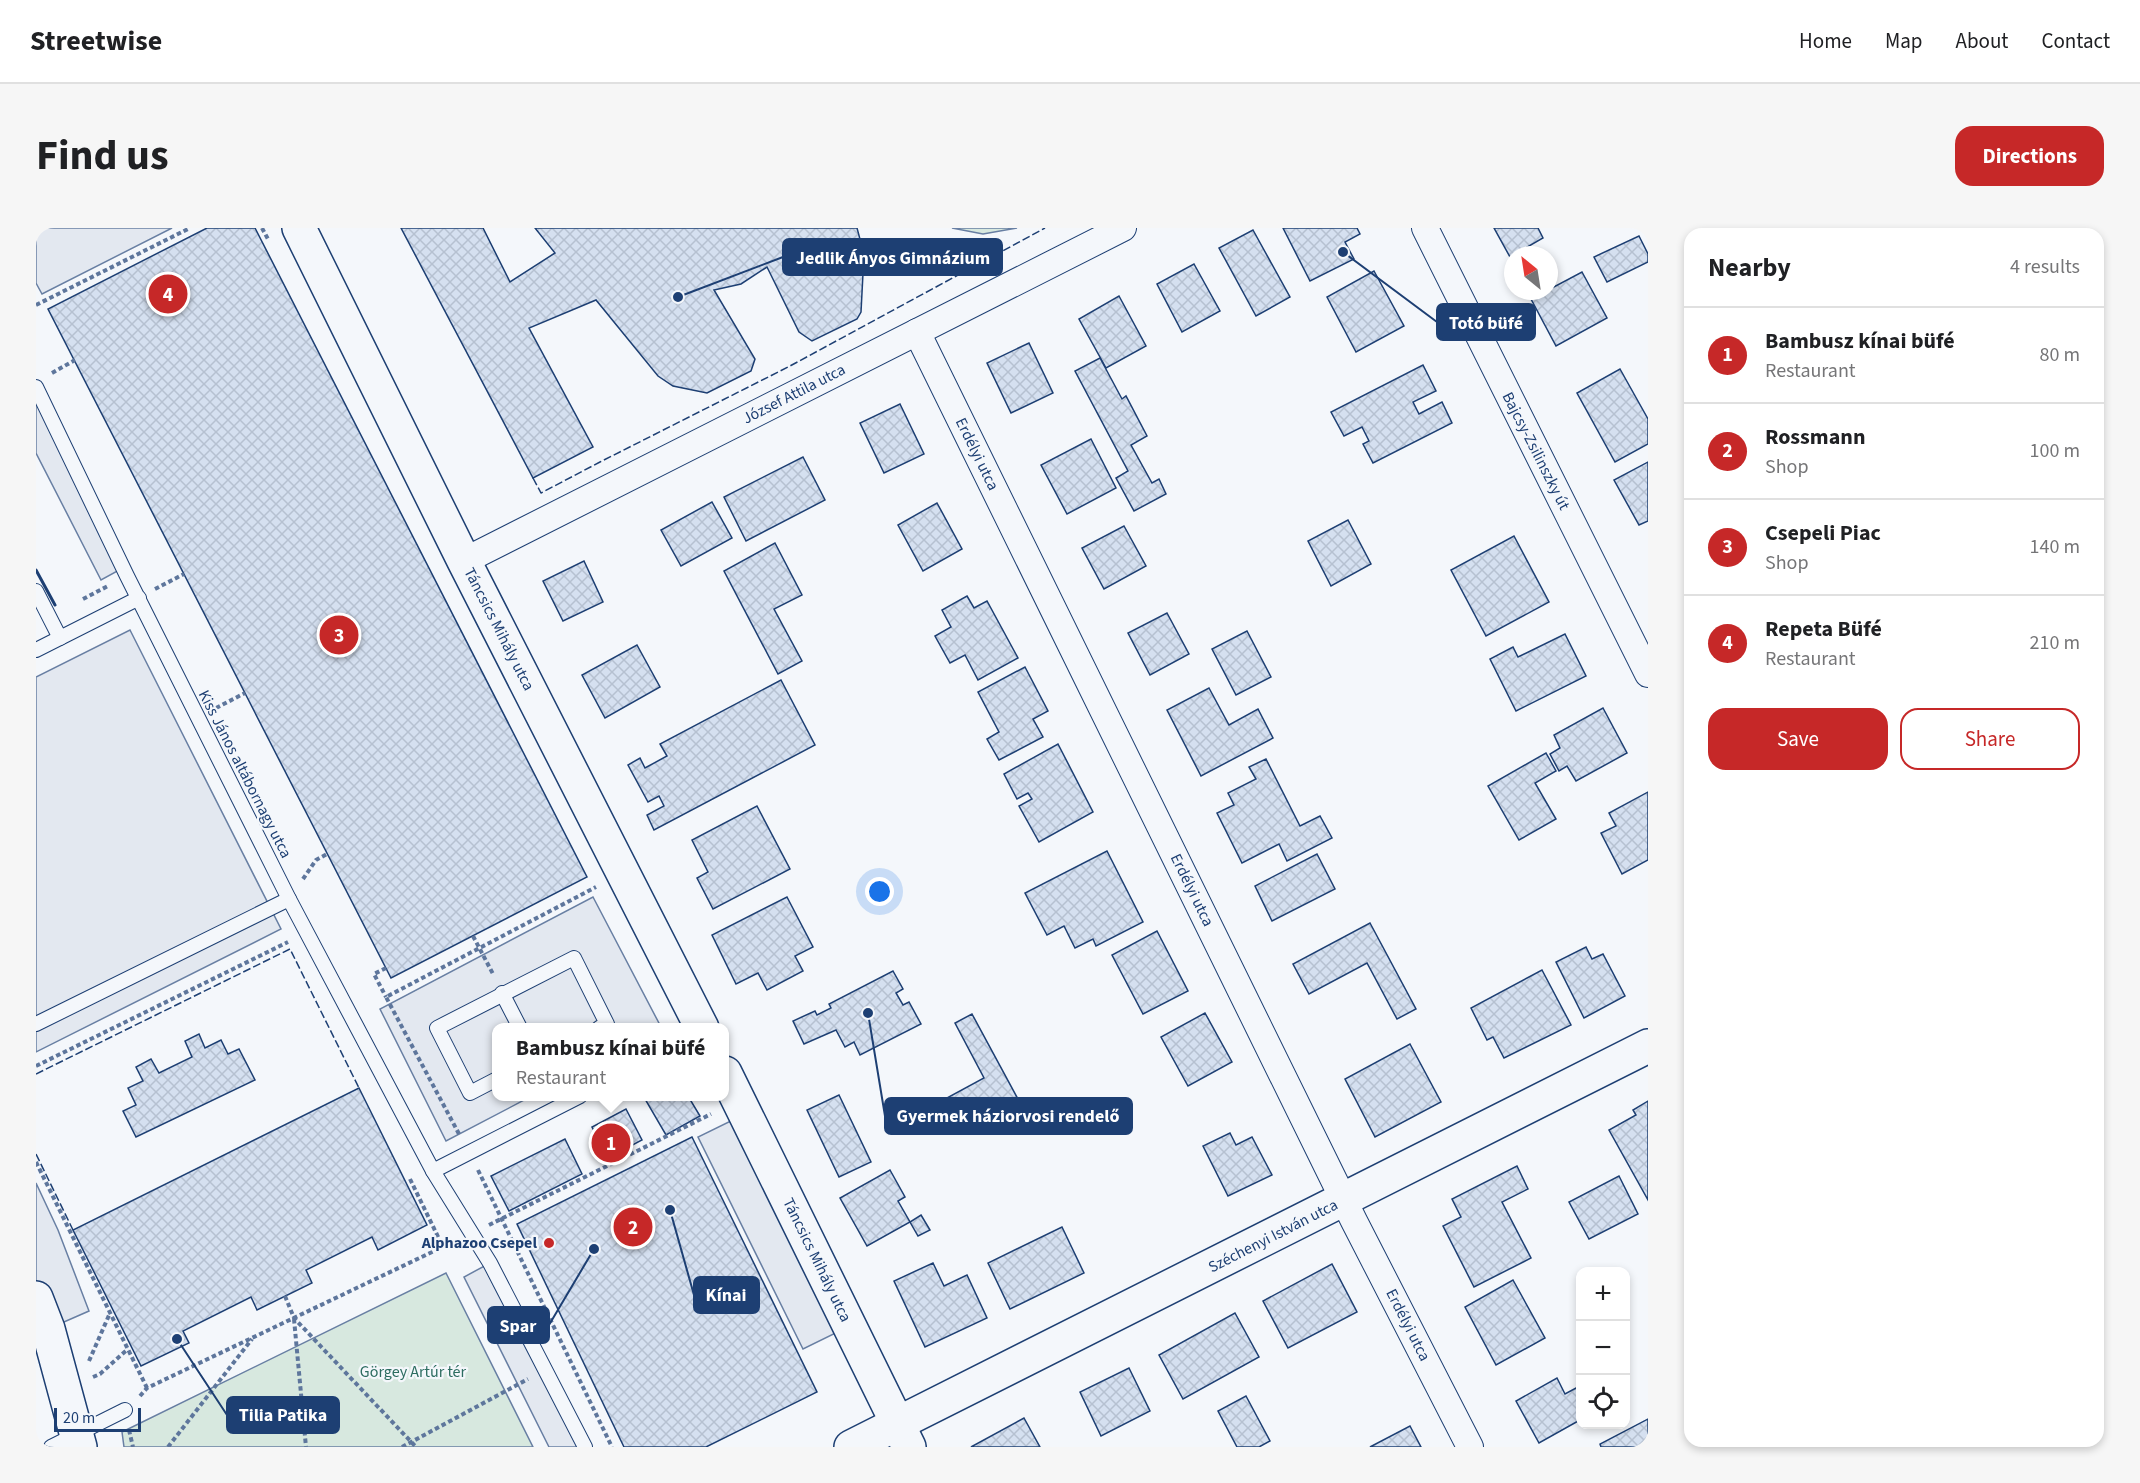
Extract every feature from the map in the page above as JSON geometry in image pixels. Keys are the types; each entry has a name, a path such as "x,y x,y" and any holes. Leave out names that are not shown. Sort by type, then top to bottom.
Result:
{"street":[{"name":"Táncsics Mihály utca","path":"299,228 464,561 699,1023"},
{"name":"József Attila utca","path":"464,561 1124,228"},
{"name":"Bajcsy-Zsilinszky út","path":"1425,228 1648,674"},
{"name":"Erdélyi utca","path":"917,332 1344,1200 1470,1447"},
{"name":"Széchenyi István utca","path":"903,1435 1344,1200 1648,1046"},
{"name":"Táncsics Mihály utca","path":"729,1081 903,1435"},
{"path":"36,1298 48,1329 69,1443"},
{"path":"851,1447 903,1435"}],"lane":[{"name":"Kiss János altábornagy utca","path":"41,382 139,598 289,899 434,1171 472,1232 585,1447"},
{"path":"36,591 60,638"},
{"path":"36,650 139,598"},
{"path":"36,1024 289,899"},
{"path":"492,1082 470,1093 437,1028 574,958 606,1023"},
{"path":"502,993 517,1023"},
{"path":"434,1171 558,1101"},
{"path":"69,1443 125,1410"}],"path":[{"path":"36,305 190,228"},
{"path":"41,382 75,360"},
{"path":"139,598 184,574"},
{"path":"199,717 245,693"},
{"path":"289,899 316,860 327,854"},
{"path":"473,936 502,993"},
{"path":"36,1066 293,940"},
{"path":"386,968 374,974 386,997"},
{"path":"612,1447 502,1219 702,1119"},
{"path":"36,1162 147,1389"},
{"path":"407,1173 443,1247"},
{"path":"125,1410 147,1389 472,1232"},
{"path":"285,1296 294,1318 306,1447"},
{"path":"87,1366 110,1312"},
{"path":"294,1318 416,1447"},
{"path":"168,1447 252,1338"},
{"path":"402,1447 546,1369"},
{"path":"88,1373 90,1379"}],"green space":[{"path":"952,228 1017,228 983,234"},
{"name":"Görgey Artúr tér","path":"446,1273 533,1447 124,1447 122,1432"}],"shaded area":[{"path":"36,228 172,228 42,294 36,283"},
{"path":"36,387 123,568 101,580 36,453"},
{"path":"130,630 281,929 36,1052 36,677"},
{"path":"593,897 659,1023 492,1023 492,1101 522,1101 446,1141 380,1009"},
{"path":"745,1114 850,1326 803,1349 698,1137"},
{"path":"36,1183 58,1230 89,1311 48,1329 36,1298"},
{"path":"490,1263 585,1447 549,1447 464,1277"}],"building":[{"path":"207,228 255,228 587,877 391,978 48,309"},
{"path":"401,228 483,228 510,282 555,253 535,228 857,228 864,254 861,312 857,319 812,341 799,332 767,267 741,284 714,290 755,359 751,371 707,393 673,386 658,376 596,300 529,328 593,447 533,478"},
{"path":"1283,228 1357,228 1360,234 1345,242 1354,259 1310,281"},
{"path":"1494,228 1538,228 1543,238 1529,246 1504,246"},
{"path":"1253,230 1290,297 1256,316 1219,248"},
{"path":"1639,236 1648,254 1648,262 1607,282 1594,257"},
{"path":"1194,264 1220,311 1182,332 1157,284"},
{"path":"1374,271 1404,326 1356,352 1327,297"},
{"path":"1582,272 1607,318 1556,346 1532,300 1558,300 1558,285"},
{"path":"1119,296 1146,346 1106,368 1079,319"},
{"path":"1029,343 1053,393 1011,413 987,363"},
{"path":"1100,358 1122,399 1126,396 1147,436 1131,445 1152,483 1159,479 1166,494 1134,511 1116,478 1128,471 1075,371"},
{"path":"1423,365 1436,391 1413,402 1419,414 1442,402 1452,423 1373,463 1363,444 1369,441 1362,427 1344,436 1331,412"},
{"path":"1620,369 1648,419 1648,444 1615,462 1577,393"},
{"path":"900,404 924,454 884,473 860,423"},
{"path":"1091,439 1116,488 1067,514 1041,465"},
{"path":"803,457 825,500 746,541 724,497"},
{"path":"1648,462 1648,521 1639,525 1614,480"},
{"path":"712,502 732,538 681,566 661,530"},
{"path":"937,503 962,549 923,571 898,525"},
{"path":"1348,520 1371,564 1331,586 1308,541"},
{"path":"1124,526 1146,566 1104,589 1082,548"},
{"path":"1514,536 1549,602 1486,636 1451,570"},
{"path":"775,543 802,595 774,609 802,661 778,674 724,571"},
{"path":"584,561 603,602 563,621 543,581"},
{"path":"967,596 974,608 987,601 1018,658 978,680 965,655 950,663 935,636 951,627 942,610"},
{"path":"1167,613 1189,654 1150,675 1128,633"},
{"path":"1247,631 1271,677 1236,695 1212,649"},
{"path":"1565,634 1586,676 1516,711 1490,659 1513,647 1518,657"},
{"path":"637,645 660,687 605,718 582,675"},
{"path":"1025,667 1048,711 1033,719 1043,737 999,760 987,739 999,732 978,692"},
{"path":"781,680 815,745 654,830 647,815 664,806 659,796 648,802 628,765 640,758 645,768 667,756 660,744"},
{"path":"1209,688 1229,725 1258,709 1273,738 1201,776 1167,710"},
{"path":"1603,708 1627,753 1576,781 1567,766 1559,771 1550,754 1560,748 1554,735"},
{"path":"1058,744 1093,812 1039,842 1019,806 1032,799 1028,793 1017,799 1004,774"},
{"path":"1546,753 1556,771 1535,783 1556,819 1519,840 1488,786"},
{"path":"1266,759 1300,826 1320,816 1332,838 1287,861 1279,844 1242,863 1217,813 1234,805 1228,793 1256,779 1249,767"},
{"path":"1648,792 1648,860 1622,874 1601,833 1616,826 1609,813"},
{"path":"757,806 790,869 713,909 697,878 708,872 692,840"},
{"path":"1107,851 1143,922 1096,946 1093,939 1075,948 1064,926 1047,935 1025,893"},
{"path":"1317,854 1335,889 1272,921 1255,886"},
{"path":"787,897 813,947 795,956 803,971 767,990 758,973 736,984 712,935"},
{"path":"1370,923 1416,1009 1397,1019 1367,963 1309,994 1293,964"},
{"path":"1157,931 1188,991 1143,1014 1112,955"},
{"path":"1586,947 1592,959 1603,954 1625,996 1584,1018 1556,962"},
{"path":"1542,970 1571,1025 1504,1058 1493,1037 1487,1040 1471,1008"},
{"path":"893,971 903,989 896,993 903,1005 909,1002 921,1024 860,1055 854,1042 845,1047 836,1030 804,1044 793,1021 815,1011 817,1015 831,1008 829,1004"},
{"path":"1205,1013 1232,1062 1188,1086 1161,1037"},
{"path":"972,1014 1019,1101 963,1131 945,1099 984,1078 955,1023"},
{"path":"199,1034 205,1048 221,1040 228,1054 239,1049 255,1080 136,1137 123,1111 136,1105 128,1088 143,1081 136,1067 151,1059 159,1073 192,1057 185,1041"},
{"path":"1410,1044 1441,1102 1375,1137 1345,1079"},
{"path":"359,1088 427,1225 378,1250 372,1237 306,1270 312,1283 257,1310 251,1297 183,1331 189,1343 141,1366 73,1230"},
{"path":"839,1095 871,1162 839,1177 807,1110"},
{"path":"646,1101 691,1101 700,1116 666,1135"},
{"path":"1648,1101 1648,1200 1609,1130 1636,1115 1633,1110"},
{"path":"626,1109 642,1140 608,1158 592,1127"},
{"path":"1230,1133 1236,1145 1252,1137 1272,1175 1228,1196 1203,1146"},
{"path":"692,1137 817,1392 706,1447 624,1447 517,1224"},
{"path":"565,1139 582,1174 509,1211 491,1176"},
{"path":"1517,1166 1528,1189 1502,1202 1531,1258 1474,1287 1443,1226 1461,1217 1452,1199"},
{"path":"890,1170 905,1197 898,1201 910,1222 867,1246 840,1198"},
{"path":"1619,1176 1638,1214 1589,1239 1569,1202"},
{"path":"921,1215 930,1230 918,1236 910,1222"},
{"path":"1062,1227 1084,1273 1010,1309 988,1263"},
{"path":"933,1263 944,1286 967,1275 987,1318 925,1347 894,1281"},
{"path":"1332,1264 1357,1312 1288,1348 1263,1301"},
{"path":"1513,1280 1545,1338 1496,1365 1465,1307"},
{"path":"1235,1313 1259,1357 1183,1399 1159,1355"},
{"path":"1129,1368 1150,1411 1101,1436 1080,1392"},
{"path":"1557,1378 1565,1394 1576,1388 1576,1422 1539,1443 1516,1401"},
{"path":"1246,1396 1270,1441 1259,1447 1237,1447 1218,1411"},
{"path":"1024,1418 1040,1447 971,1447"},
{"path":"1648,1419 1648,1447 1601,1447 1600,1444"},
{"path":"1410,1426 1421,1447 1370,1447"}],"fence":[{"path":"533,478 541,493 790,366 1045,228"},
{"path":"36,1074 290,949 359,1088"},
{"path":"36,1154 73,1230"}],"wall":[{"path":"36,570 55,605"}],"place":[{"name":"Totó büfé","path":"1343,252"},
{"name":"Repeta Büfé","path":"168,294"},
{"name":"Jedlik Ányos Gimnázium","path":"678,297"},
{"name":"Csepeli Piac","path":"339,635"},
{"name":"Gyermek háziorvosi rendelő","path":"868,1013"},
{"name":"Bambusz kínai büfé","path":"611,1143"},
{"name":"Kínai","path":"670,1210"},
{"name":"Rossmann","path":"633,1227"},
{"name":"Alphazoo Csepel","path":"549,1243"},
{"name":"Spar","path":"594,1249"},
{"name":"Tilia Patika","path":"177,1339"}]}
